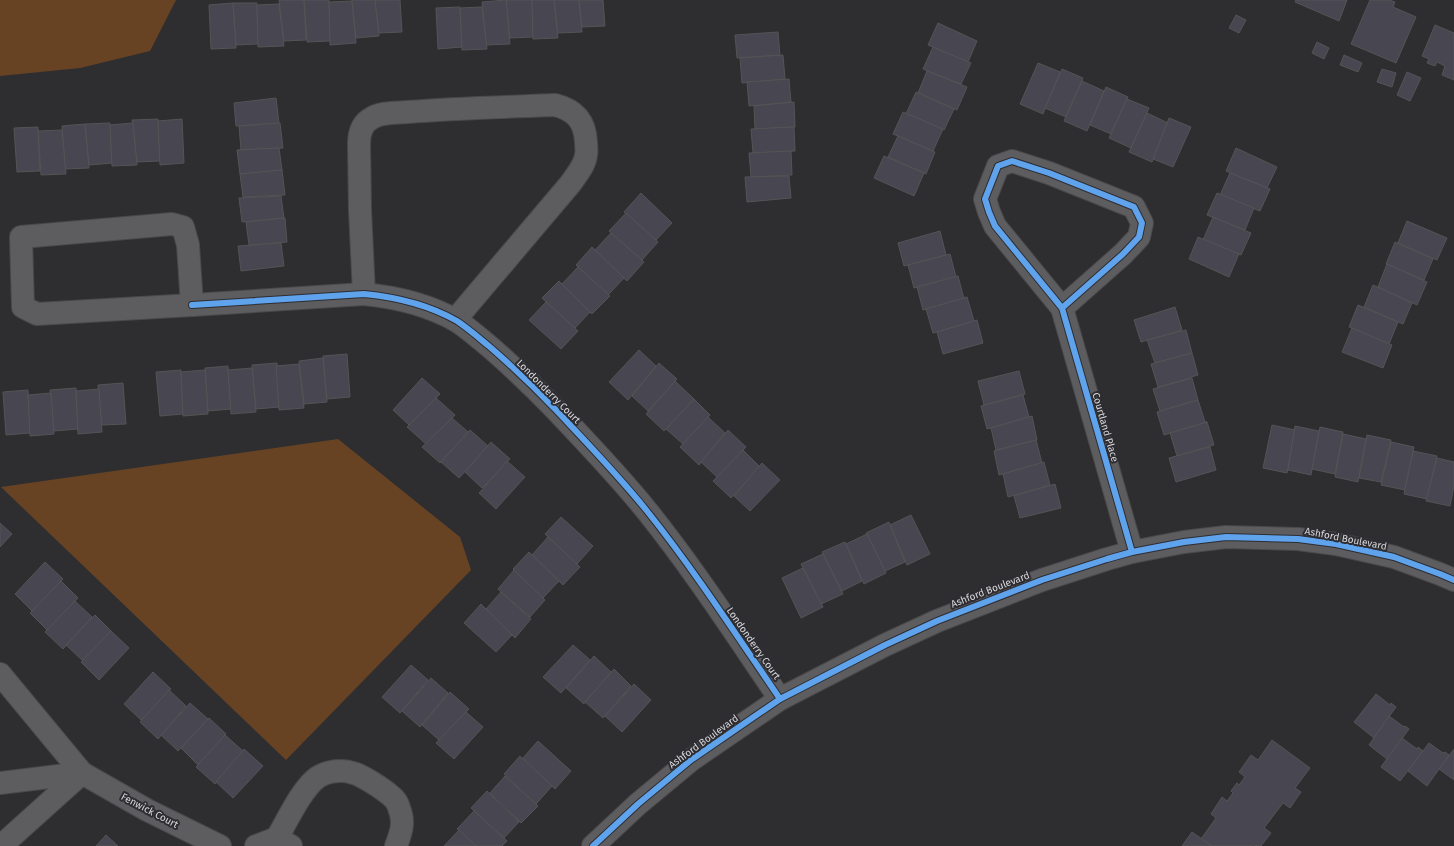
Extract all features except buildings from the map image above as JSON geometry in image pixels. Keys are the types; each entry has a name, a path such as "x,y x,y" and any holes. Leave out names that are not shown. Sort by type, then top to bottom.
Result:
{"street":[{"path":"364,294 358,144 359,133 364,124 372,117 382,114 431,110 555,105 566,108 582,122 586,136 587,155 581,169 455,320"},
{"path":"1012,161 1049,173 1134,207 1142,223 1139,238 1062,308 996,226 989,212 985,199 998,166 1012,161"},
{"name":"Londonderry Court","path":"192,305 188,245 183,227 172,224 21,237 24,307 37,314 192,305 364,294 382,296 407,302 455,320 468,329 523,377 606,464 647,511 678,552 780,699"},
{"name":"Courtland Place","path":"1062,308 1132,552"},
{"name":"Ashford Boulevard","path":"593,846 638,804 691,760 780,699 885,645 937,621 1042,580 1132,552 1184,542 1226,537 1298,539 1336,544 1394,557 1454,580"},
{"path":"0,674 82,773"},
{"path":"256,846 284,842 307,788 318,777 332,772 345,771 355,773 392,796 399,806 403,821 401,833 396,846"},
{"path":"0,783 82,773"},
{"path":"0,846 82,773"},
{"name":"Fenwick Court","path":"82,773 147,810 220,846"}],"shaded area":[{"path":"0,0 176,0 150,51 80,68 0,76"},
{"path":"338,439 460,537 471,570 286,760 1,487"}],"cycle path":[{"path":"1062,308 1123,254 1139,237 1142,223 1134,207 1049,173 1012,161 998,166 985,199 989,212 995,226 1062,308 1132,552"},
{"path":"192,305 364,294 388,297 423,306 457,321 490,347 532,386 625,485 682,557 780,699"},
{"path":"593,846 638,804 691,760 780,699 885,645 937,621 1042,580 1107,559 1132,552 1184,542 1226,537 1298,539 1336,544 1394,557 1454,580"}]}
